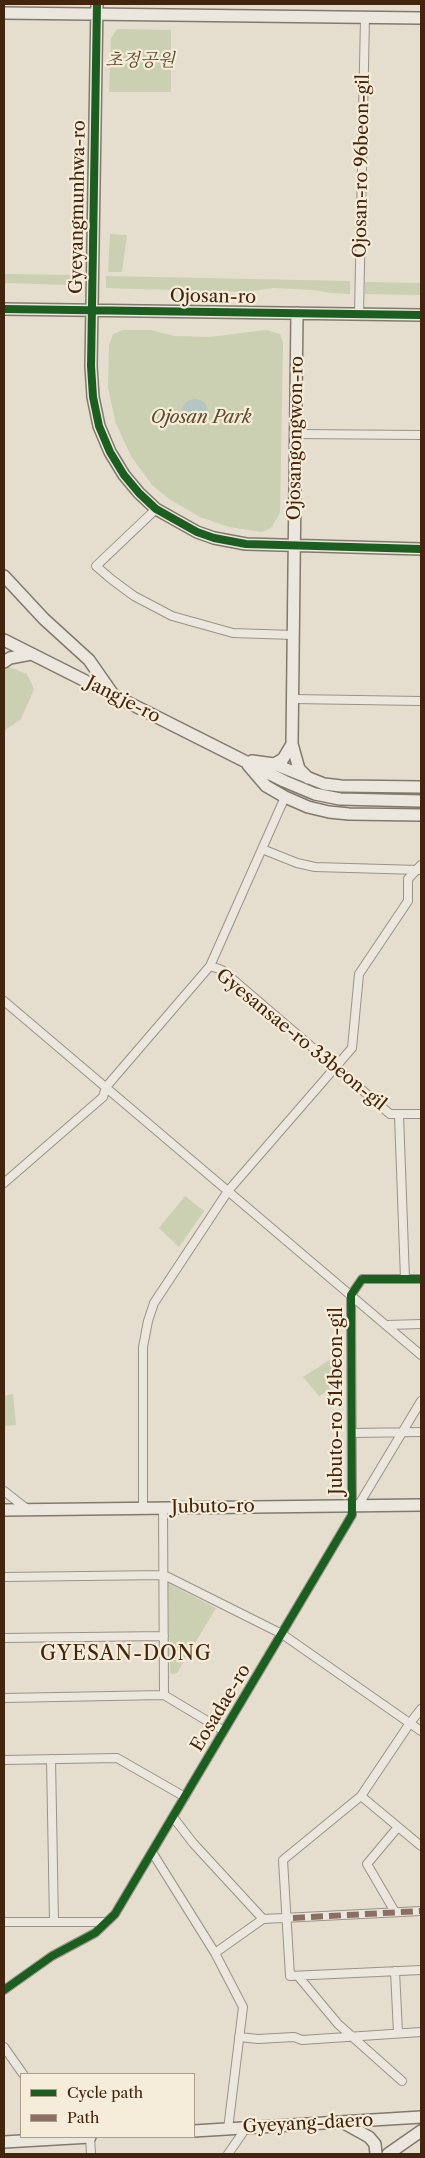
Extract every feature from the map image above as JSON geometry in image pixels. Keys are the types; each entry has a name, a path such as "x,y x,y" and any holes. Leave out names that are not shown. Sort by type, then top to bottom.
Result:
{"street":[{"path":"4,13 96,9 421,18"},
{"name":"Gyeyangmunhwa-ro","path":"96,9 91,310 92,397 99,426 110,452 124,475 156,509 191,529 214,538 246,544 421,549"},
{"name":"Ojosan-ro 96beon-gil","path":"359,314 364,17"},
{"name":"Ojosan-ro","path":"4,309 421,314"},
{"name":"Ojosangongwon-ro","path":"297,313 292,744 299,769 308,778"},
{"path":"296,434 421,435"},
{"path":"156,509 96,566 134,596 172,616 233,634 293,635"},
{"path":"4,576 44,619 89,660 113,694"},
{"name":"Jangje-ro","path":"4,640 284,781 315,794 340,799 421,801"},
{"path":"4,662 10,658 31,654"},
{"path":"293,699 421,701"},
{"path":"274,764 283,759 292,744"},
{"name":"Jangje-ro","path":"243,760 274,764 308,778 341,786 421,787"},
{"name":"Jangje-ro","path":"243,760 266,786 285,797 329,812 421,815"},
{"path":"4,1183 104,1097 106,1088 210,966 285,797"},
{"path":"262,849 297,863 315,867 419,868"},
{"path":"143,1508 143,1347 154,1303 228,1191 352,1048 359,974 408,901 408,879 419,868"},
{"name":"Gyesansae-ro 33beon-gil","path":"210,966 222,970 390,1114 421,1114"},
{"path":"4,1001 421,1355"},
{"path":"399,1115 405,1279"},
{"path":"351,1295 362,1280 421,1278"},
{"name":"Jubuto-ro 514beon-gil","path":"351,1295 352,1433 355,1506"},
{"path":"387,1325 421,1324"},
{"path":"355,1506 421,1401"},
{"path":"352,1433 421,1432"},
{"path":"4,1492 27,1509"},
{"name":"Jubuto-ro","path":"4,1510 421,1505"},
{"name":"Eosadae-ro","path":"4,1990 52,1956 95,1933 115,1914 352,1515 355,1506"},
{"path":"163,1508 164,1696"},
{"path":"4,1576 164,1575 282,1634 421,1731"},
{"path":"4,1638 164,1636"},
{"path":"4,1698 164,1696 224,1731"},
{"path":"421,1709 361,1796 283,1860 289,1918 290,1976 421,1970"},
{"path":"4,1760 117,1758 185,1797"},
{"path":"51,1759 54,1922"},
{"path":"361,1796 420,1843"},
{"path":"174,1816 193,1843 263,1919"},
{"path":"395,1912 367,1864 398,1826"},
{"path":"152,1852 215,1953 243,2007 228,2129"},
{"path":"215,1953 263,1919 421,1910"},
{"path":"4,1922 107,1922"},
{"path":"394,1971 398,2033"},
{"path":"298,1976 325,2010 402,2080"},
{"path":"239,2038 294,2037 302,2040 421,2032"},
{"path":"4,2047 22,2073"},
{"name":"Gyeyang-daero","path":"195,2131 420,2117"},
{"path":"342,2122 368,2137 375,2144 376,2154"},
{"path":"228,2154 246,2128"},
{"path":"388,2154 421,2131"},
{"path":"4,2142 57,2138"},
{"path":"90,2138 91,2154"}],"green space":[{"name":"초정공원","path":"117,29 171,30 171,92 109,92 111,38"},
{"path":"110,234 127,235 122,272 108,272"},
{"path":"4,274 77,275 70,285 4,283"},
{"path":"106,276 350,281 350,294 273,288 246,292 106,288"},
{"path":"365,282 421,283 421,295 365,294"},
{"name":"Ojosan Park","path":"123,330 150,330 175,336 209,337 266,330 280,334 283,342 280,513 271,528 262,532 229,527 200,517 169,499 152,485 131,456 116,424 108,388 109,345 113,334"},
{"path":"4,665 27,674 34,689 21,719 4,731"},
{"path":"185,1196 204,1211 179,1247 159,1228"},
{"path":"331,1359 337,1367 326,1377 330,1390 319,1396 303,1377"},
{"path":"13,1394 16,1425 4,1426 4,1396"},
{"path":"168,1583 216,1608 177,1673 172,1674 170,1672"}],"shaded area":[{"path":"195,399 204,403 208,412 204,421 195,425 186,421 182,412 186,403"}],"marked path":[{"path":"293,1918 421,1911"}],"cycle path":[{"path":"97,4 91,366 93,397 99,426 110,452 124,475 156,509 197,532 214,538 246,544 421,549"},
{"path":"4,309 421,315"},
{"path":"4,1990 52,1956 95,1933 115,1914 352,1515 351,1295 362,1279 421,1279"}],"district":[{"name":"GYESAN-DONG","path":"126,1654"}]}
